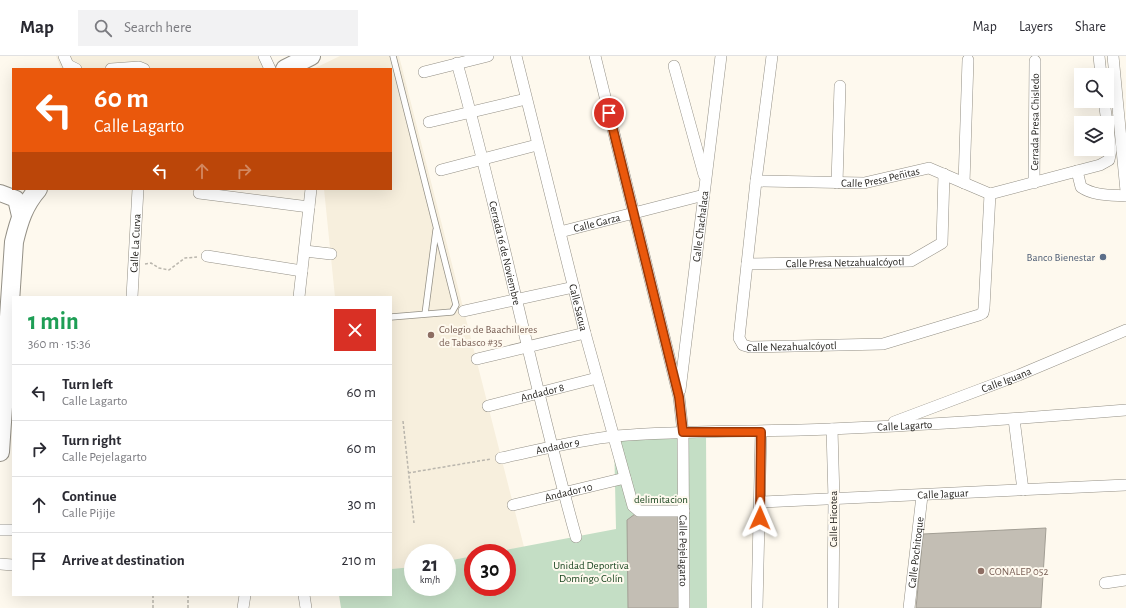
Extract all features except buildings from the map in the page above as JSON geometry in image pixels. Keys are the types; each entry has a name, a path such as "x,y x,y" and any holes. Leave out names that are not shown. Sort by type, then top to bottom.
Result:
{"main road":[{"path":"0,452 8,418 9,269 20,216 29,200 37,190"}],"street":[{"path":"64,56 68,65 74,68"},
{"path":"264,56 270,68"},
{"path":"424,72 488,56"},
{"name":"Calle Sacua","path":"516,56 537,145 597,378 624,478 635,509 639,511 684,511"},
{"path":"595,56 679,397"},
{"name":"Calle Chachalaca","path":"679,397 705,180 722,56"},
{"name":"Calle Nezahualcóyotl","path":"772,56 756,181 739,338 743,344 750,347 883,344 983,313 990,194"},
{"path":"1099,56 1100,68"},
{"path":"1113,56 1126,191"},
{"path":"964,183 968,60"},
{"name":"Cerrada Presa Chisledo","path":"1034,183 1035,60"},
{"name":"Cerrada 16 de Noviembre","path":"457,63 471,112 551,447 576,537"},
{"path":"674,66 705,180"},
{"path":"124,68 142,68"},
{"path":"837,183 840,86"},
{"path":"429,122 526,99"},
{"path":"990,194 1100,165 1109,160 1111,150 1105,108"},
{"path":"441,170 537,145"},
{"name":"Calle Presa Peñitas","path":"756,181 864,183 929,168 990,194"},
{"path":"1077,171 1081,187 1087,192 1094,194 1126,196"},
{"name":"Calle Presa Netzahualcóyotl","path":"747,264 911,261 942,242 944,174"},
{"path":"0,193 14,190"},
{"name":"Calle La Curva","path":"132,296 135,266 138,190"},
{"path":"298,296 305,251 311,190"},
{"path":"0,193 16,199 20,216"},
{"path":"200,193 309,207"},
{"name":"Calle Garza","path":"560,232 704,195"},
{"path":"305,251 331,254"},
{"path":"207,256 302,271"},
{"path":"464,311 574,288"},
{"name":"Calle Iguana","path":"884,426 1019,375 1126,330"},
{"path":"477,359 527,345 585,332"},
{"name":"Andador 8","path":"488,406 597,378"},
{"name":"Calle Pejelagarto","path":"679,397 683,432 684,608"},
{"name":"Calle Lagarto","path":"683,432 761,432 832,429 1014,419 1126,410"},
{"path":"1014,419 1023,490"},
{"name":"Calle Hicotea","path":"832,429 834,499 833,608"},
{"name":"Andador 9","path":"501,458 551,447 614,437 683,432"},
{"path":"757,608 761,432"},
{"name":"Andador 10","path":"513,505 624,478"},
{"name":"Calle Jaguar","path":"760,502 922,496 1126,485"},
{"name":"Calle Pochitoque","path":"909,608 922,496"},
{"path":"0,530 12,530"},
{"path":"0,564 12,565"},
{"path":"1105,583 1126,580"},
{"path":"243,608 245,596"},
{"path":"304,596 306,608"}],"lane":[{"path":"392,56 437,226 456,305 452,312 392,317"},
{"path":"425,314 437,226"}],"path":[{"path":"135,266 151,263 160,268 169,270 185,258 207,256"},
{"path":"403,421 414,524"},
{"path":"408,473 501,458"},
{"path":"153,596 153,608"},
{"path":"188,596 188,608"}],"shaded area":[{"path":"56,56 264,56 270,68 61,68"},
{"name":"Colegio de Baachilleres de Tabasco #35","path":"340,56 399,56 524,547 516,548 516,544 464,544 464,558 456,559 456,544 404,544 404,568 392,569 392,296 335,296 324,190 392,190 392,68 315,68"}],"green space":[{"name":"delimitacion","path":"706,432 707,608 341,608 339,596 392,596 392,569 404,568 404,596 456,596 456,559 464,558 464,596 516,596 516,548 616,529 614,437"}],"place":[{"name":"Banco Bienestar","path":"1103,257"},
{"name":"Colegio de Baachilleres de Tabasco #35","path":"431,335"},
{"name":"CONALEP 052","path":"981,571"}],"route":[{"path":"609,113 679,397 683,432 761,432 760,518"}],"park label":[{"name":"Unidad Deportiva Domíngo Colín","path":"591,571"}]}
